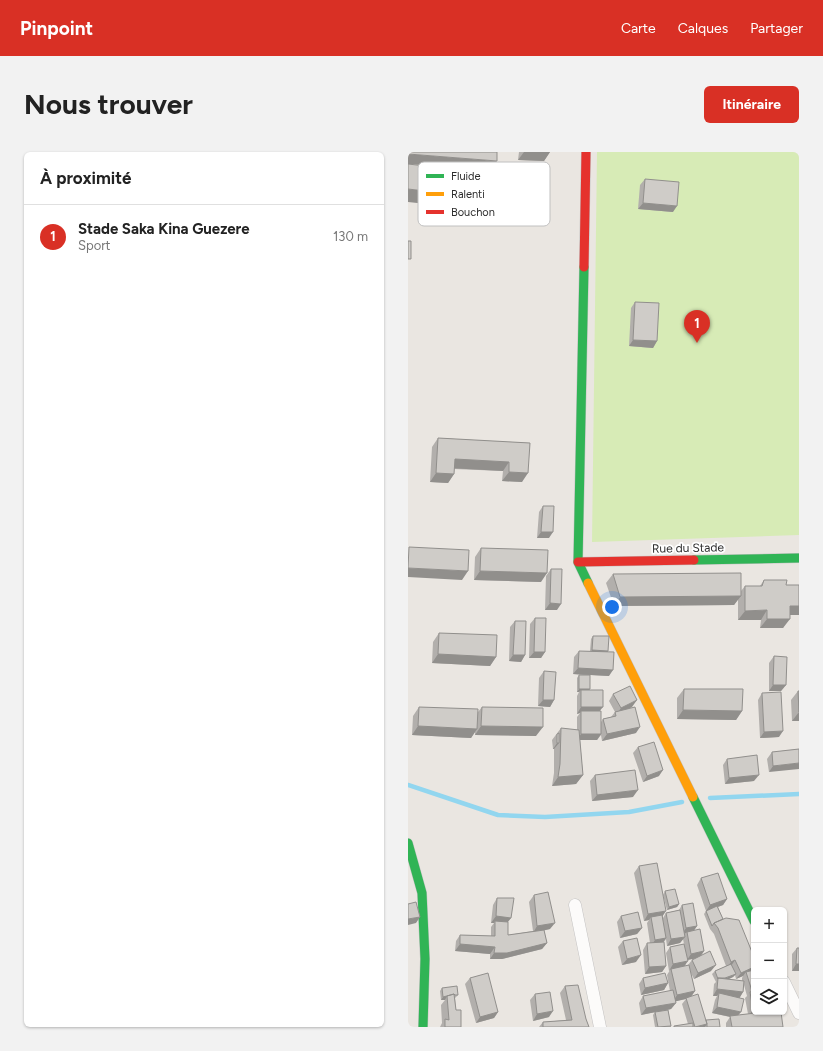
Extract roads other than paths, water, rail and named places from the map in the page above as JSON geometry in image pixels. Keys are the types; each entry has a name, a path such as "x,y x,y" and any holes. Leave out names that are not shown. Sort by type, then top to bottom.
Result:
{"street":[{"path":"586,152 578,562 751,915"},
{"name":"Rue du Stade","path":"578,562 799,558"},
{"path":"408,843 422,893 425,959 423,1027"},
{"path":"575,905 600,1027"},
{"path":"787,988 799,1013"}],"waterway":[{"path":"408,785 498,815 545,817 629,812 682,802"},
{"path":"710,798 799,794"}],"place":[{"name":"Stade Saka Kina Guezere","path":"697,343"}]}
